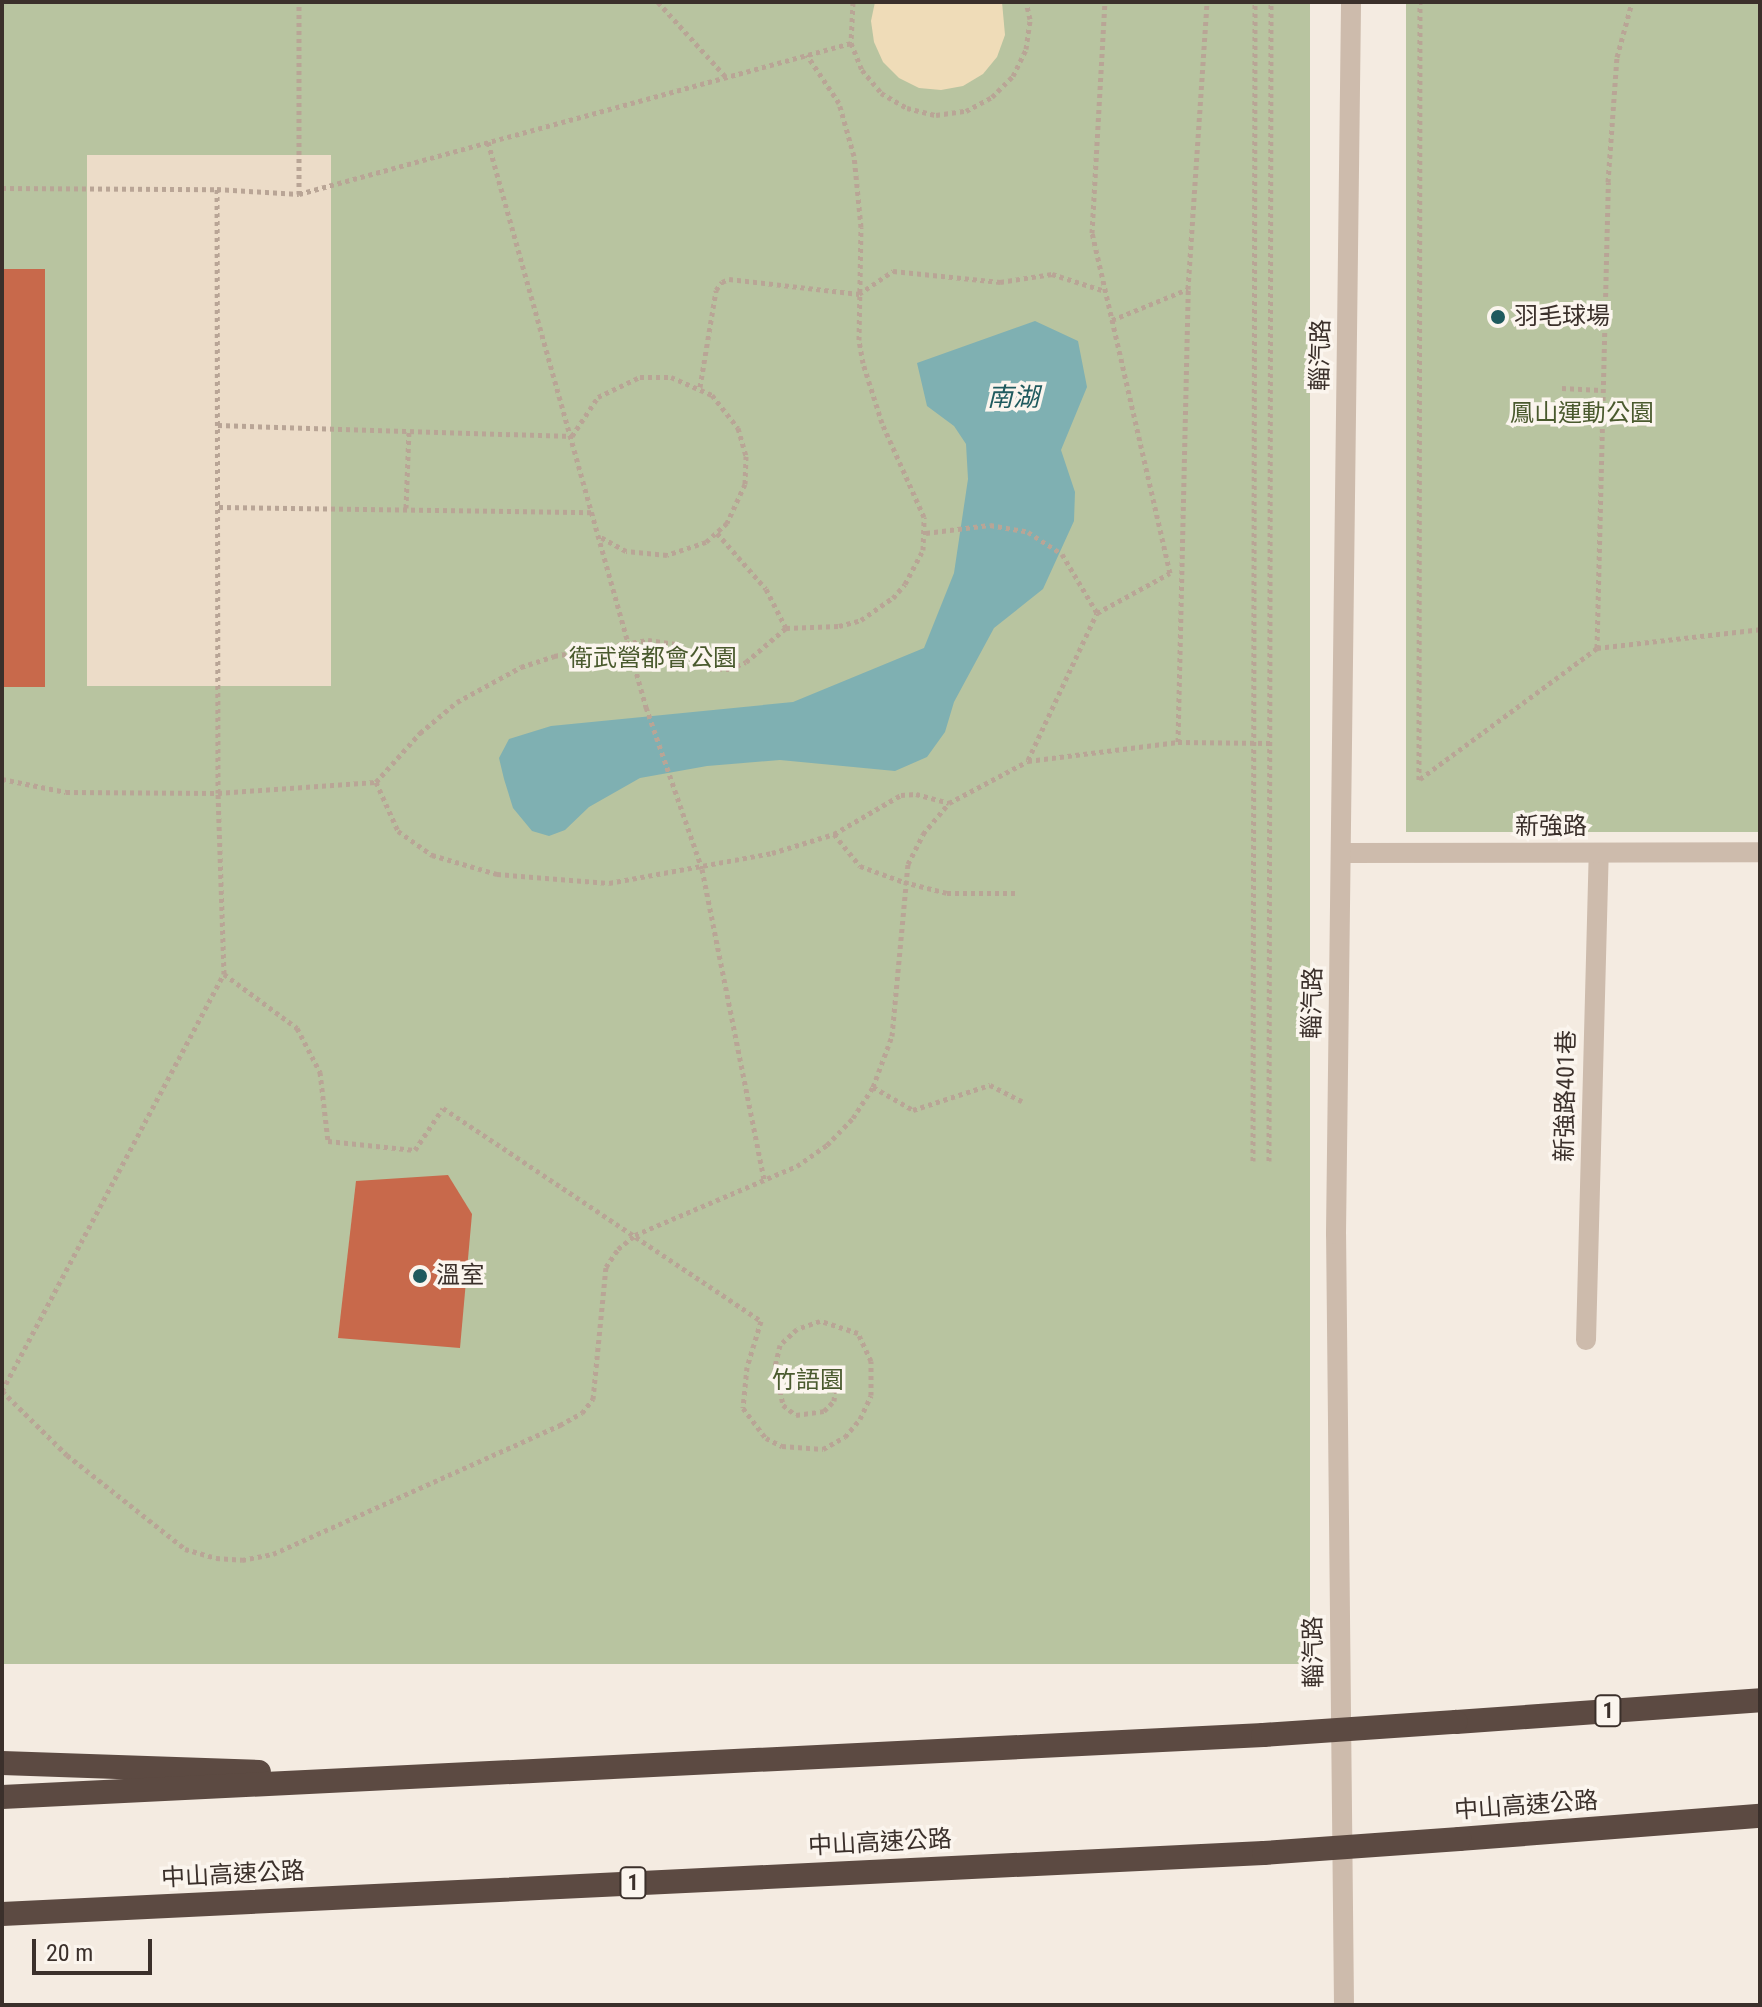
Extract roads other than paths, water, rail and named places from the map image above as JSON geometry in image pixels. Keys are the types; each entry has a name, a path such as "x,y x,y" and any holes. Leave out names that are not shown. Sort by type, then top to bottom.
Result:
{"highway":[{"name":"1","path":"2,1797 446,1778 1263,1735 1760,1700"},
{"path":"2,1763 446,1778"},
{"name":"中山高速公路","path":"2,1914 1264,1853 1760,1816"}],"street":[{"name":"輜汽路","path":"1344,2005 1336,1249 1351,2"},
{"name":"新強路","path":"1341,853 1760,852"},
{"name":"新強路401巷","path":"1586,1340 1599,853"}],"water":[{"name":"南湖","path":"1035,321 1078,341 1087,387 1061,450 1075,492 1074,521 1043,589 994,628 954,702 945,732 927,757 895,771 780,760 707,766 640,778 589,807 565,830 549,836 532,831 513,808 504,779 499,758 509,739 551,726 793,702 924,648 954,573 968,479 966,444 954,426 927,406 917,363"}],"place":[{"name":"羽毛球場","path":"1498,317"},
{"name":"溫室","path":"420,1276"}],"park label":[{"name":"鳳山運動公園","path":"1582,414"},
{"name":"衛武營都會公園","path":"653,659"},
{"name":"竹語園","path":"808,1381"}]}
